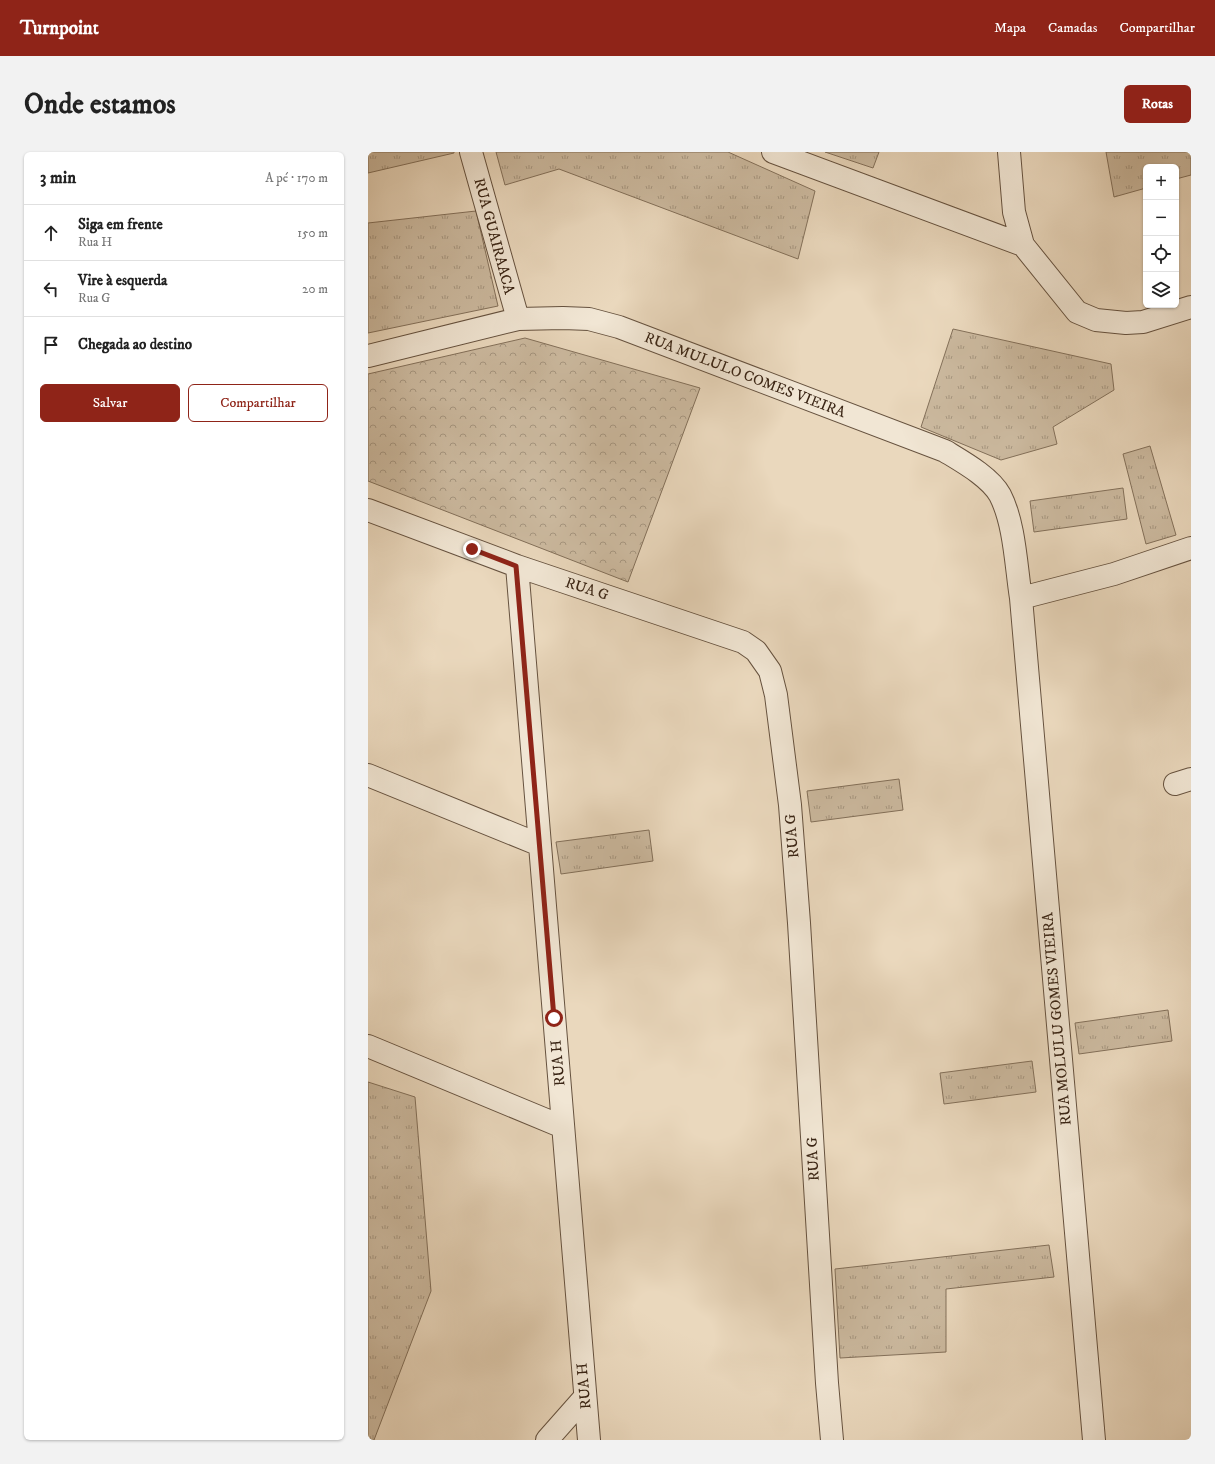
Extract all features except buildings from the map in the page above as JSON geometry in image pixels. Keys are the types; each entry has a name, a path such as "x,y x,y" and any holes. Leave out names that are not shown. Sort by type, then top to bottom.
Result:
{"street":[{"name":"RUA GUAIRAACA","path":"471,152 518,319"},
{"path":"773,152 1022,245"},
{"path":"1009,152 1014,212 1022,245 1077,312 1096,320 1126,323 1143,322 1191,307"},
{"name":"RUA MULULO COMES VIEIRA","path":"368,356 518,319 589,319 619,327 945,451 978,471 1000,494 1010,522 1021,598"},
{"name":"RUA G","path":"368,510 516,566 743,642 756,651 770,672 776,695 790,805 800,931 827,1383 832,1440"},
{"path":"1021,598 1114,574 1191,548"},
{"name":"RUA H","path":"516,566 589,1440"},
{"name":"RUA MOLULU GOMES VIEIRA","path":"1021,598 1094,1440"},
{"path":"368,775 540,846"},
{"path":"368,1046 563,1127"},
{"path":"547,1440 585,1397"}],"green space":[{"path":"368,152 454,152 454,153 368,173"},
{"path":"496,152 728,152 815,191 798,259 559,169 505,185"},
{"path":"825,152 879,152 873,168"},
{"path":"1106,152 1191,152 1191,175 1179,178 1179,164 1143,164 1143,189 1114,197"},
{"path":"476,211 498,306 368,333 368,223"},
{"path":"953,329 1111,364 1114,390 1053,427 1057,444 1001,460 921,427"},
{"path":"525,338 700,388 628,582 368,481 368,374"},
{"path":"1150,446 1176,535 1146,544 1123,454"},
{"path":"1123,488 1127,519 1034,532 1030,501"},
{"path":"899,779 903,810 811,822 807,791"},
{"path":"649,830 653,861 561,874 556,842"},
{"path":"1168,1010 1172,1041 1079,1054 1075,1023"},
{"path":"1032,1061 1036,1092 944,1104 940,1073"},
{"path":"368,1082 415,1097 431,1291 374,1440 368,1440"},
{"path":"1049,1245 1054,1277 946,1289 946,1352 840,1358 835,1269"}],"route":[{"path":"472,549 516,566 554,1018"}]}
